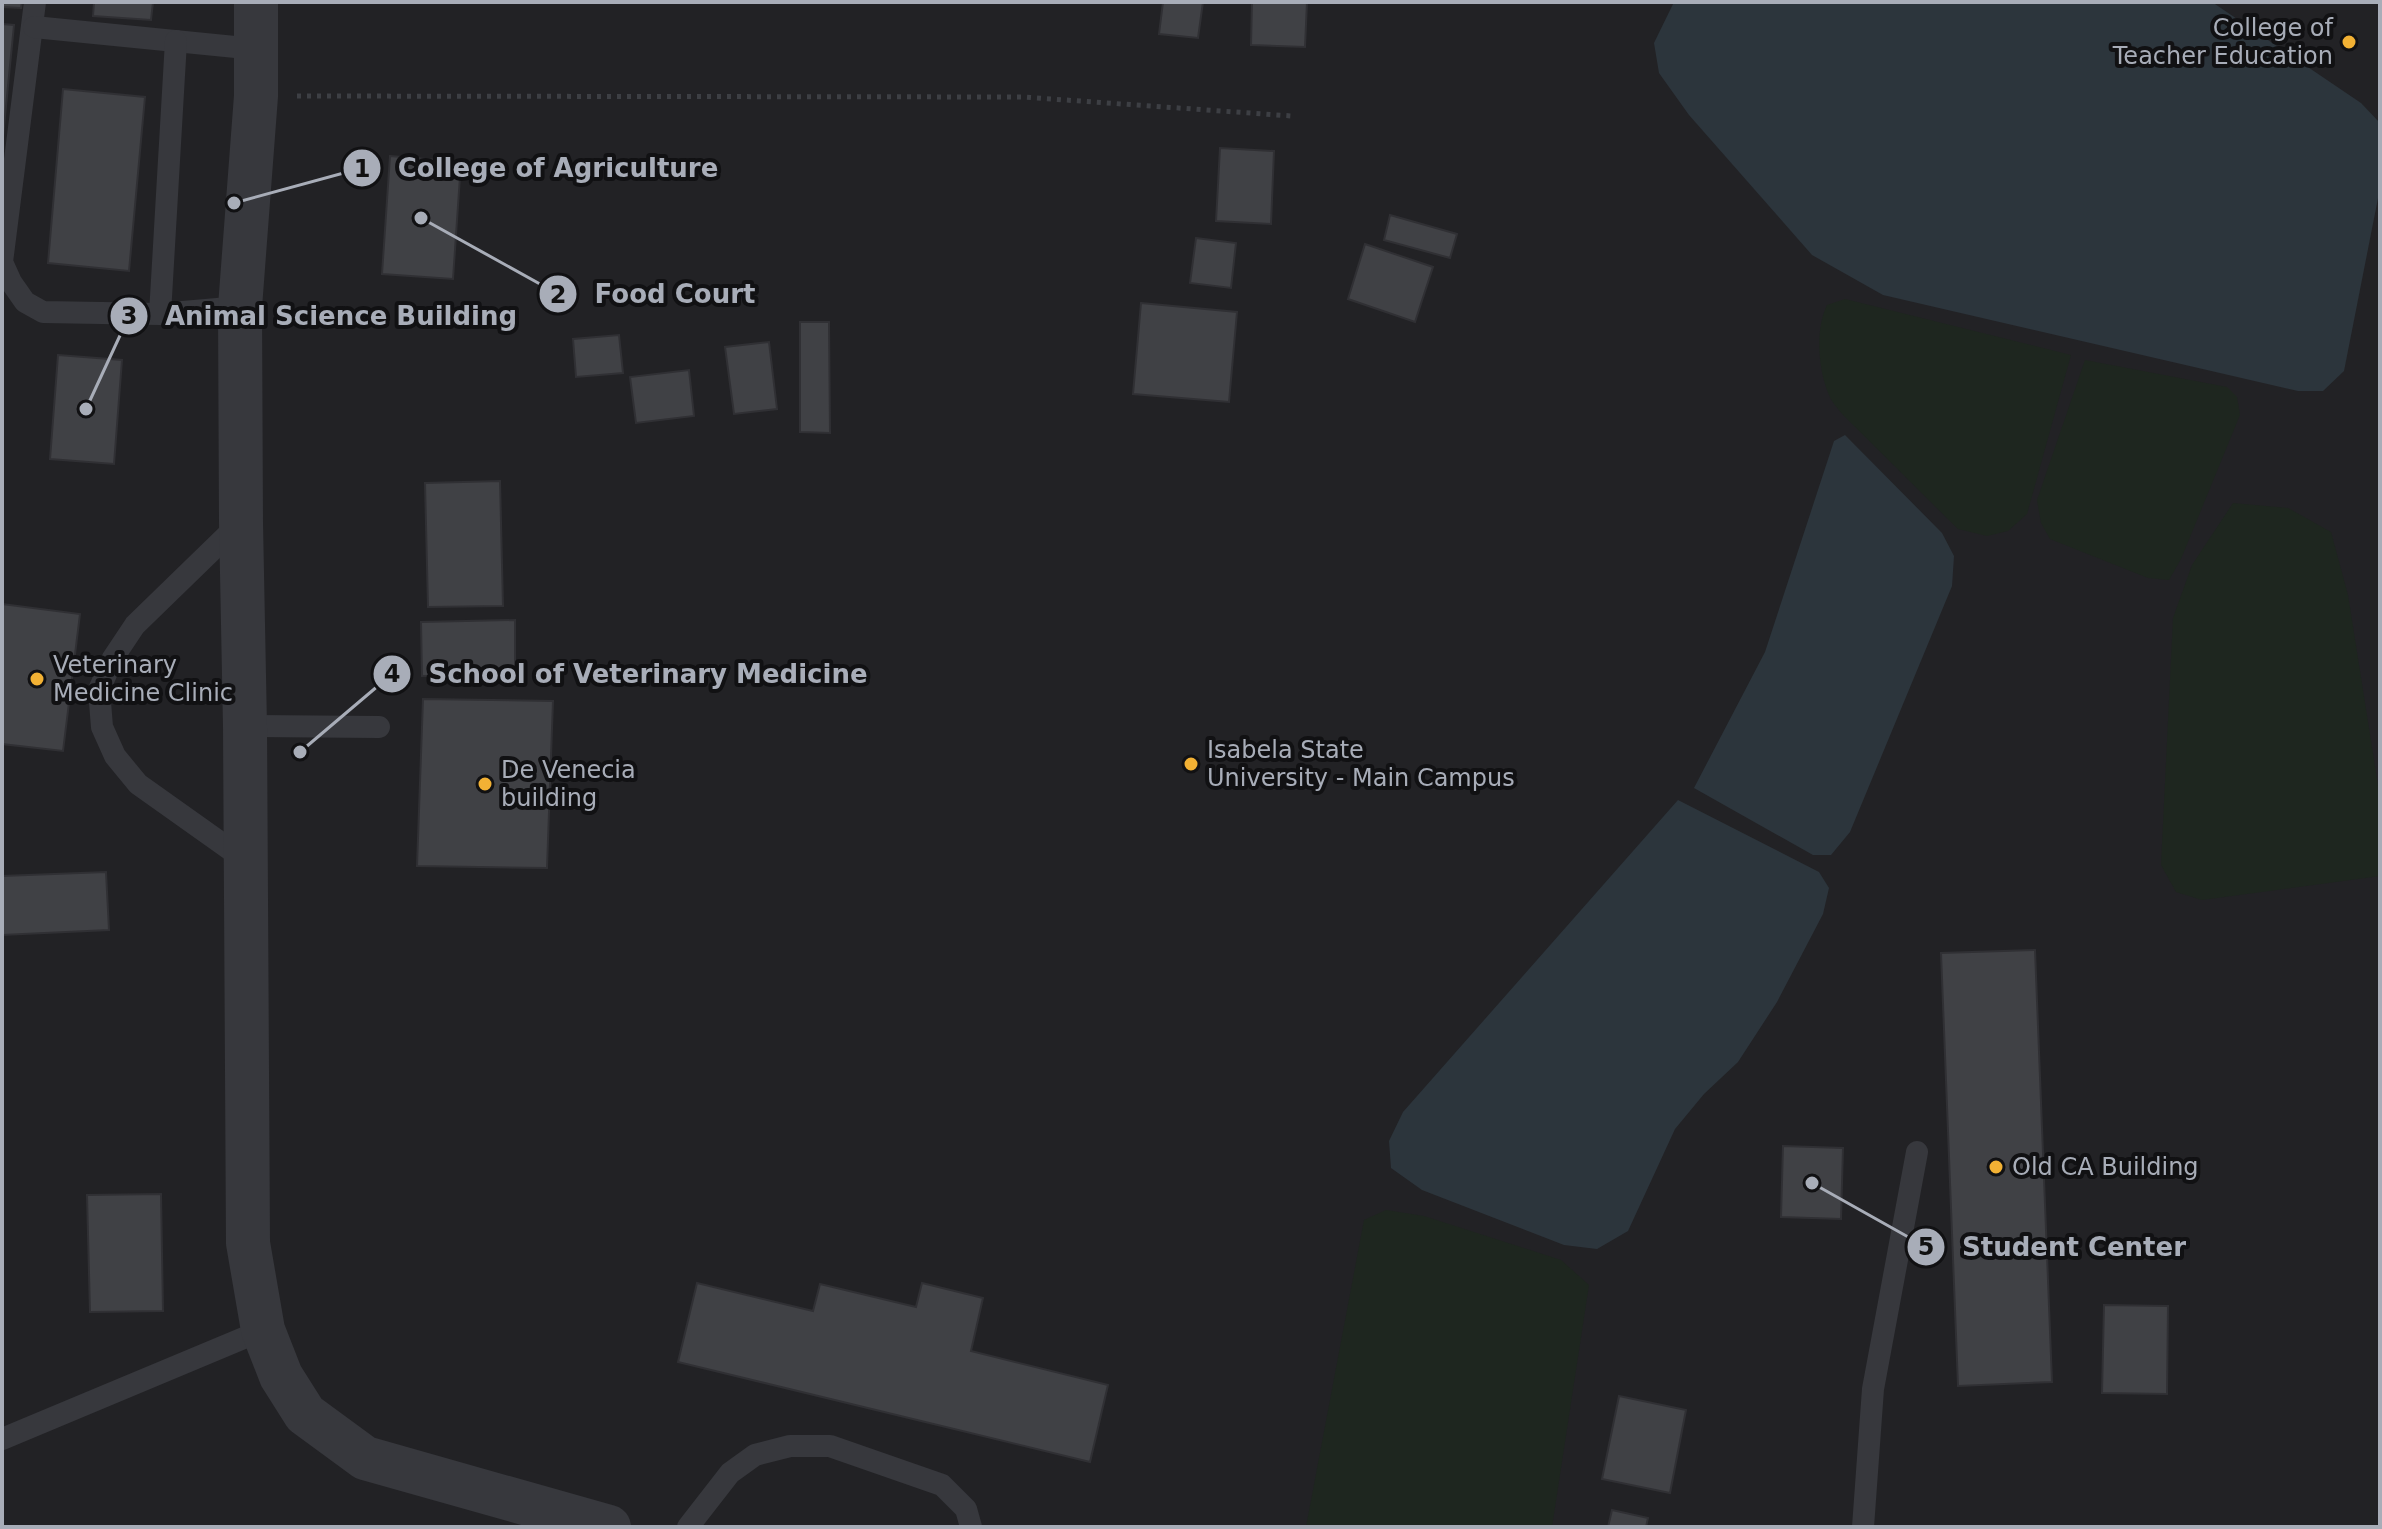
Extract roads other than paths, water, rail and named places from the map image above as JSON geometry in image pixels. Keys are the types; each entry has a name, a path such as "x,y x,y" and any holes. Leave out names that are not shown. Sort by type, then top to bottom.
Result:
{"street":[{"path":"256,2 256,96 240,307 241,522 248,1243 263,1330 281,1376 305,1414 365,1458 609,1527"}],"lane":[{"path":"35,2 2,262 11,282 25,302 43,312 160,314 240,307"},
{"path":"34,27 256,49"},
{"path":"160,314 176,41"},
{"path":"241,522 135,625 113,658 99,690 102,727 122,766 138,784 245,860"},
{"path":"245,726 379,727"},
{"path":"1863,1527 1873,1389 1917,1152"},
{"path":"2,1439 263,1330"},
{"path":"688,1527 730,1473 755,1455 790,1446 830,1446 942,1485 966,1509 971,1527"}],"place":[{"name":"College of Teacher Education","path":"2349,42"},
{"name":"College of Agriculture","path":"234,203"},
{"name":"Food Court","path":"421,218"},
{"name":"Animal Science Building","path":"86,409"},
{"name":"Veterinary Medicine Clinic","path":"37,679"},
{"name":"School of Veterinary Medicine","path":"300,752"},
{"name":"Isabela State University - Main Campus","path":"1191,764"},
{"name":"De Venecia building","path":"485,784"},
{"name":"Old CA Building","path":"1996,1167"},
{"name":"Student Center","path":"1812,1183"}]}
